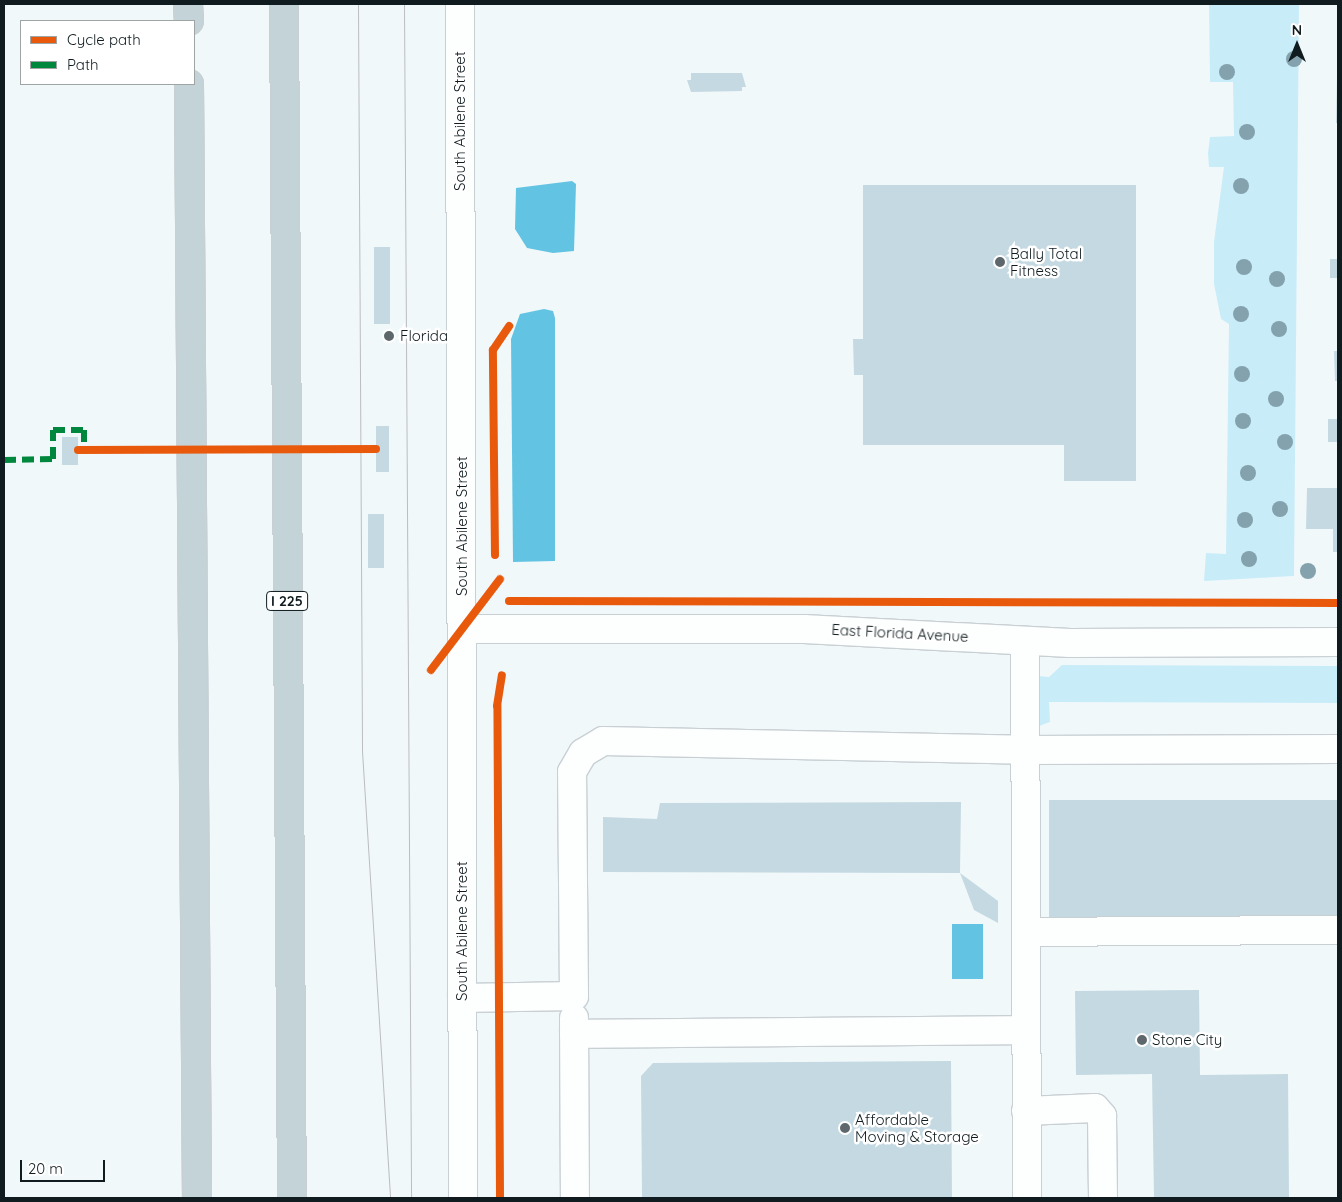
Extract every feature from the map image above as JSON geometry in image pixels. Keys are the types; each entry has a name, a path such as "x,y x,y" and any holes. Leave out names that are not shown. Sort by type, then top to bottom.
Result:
{"highway":[{"path":"188,4 188,20"},
{"name":"I 225","path":"284,4 292,1198"},
{"path":"189,85 197,1198"}],"street":[{"name":"South Abilene Street","path":"460,4 463,1198"},
{"name":"East Florida Avenue","path":"462,629 804,629 1025,641 1338,642"},
{"path":"1025,641 1027,1198"},
{"path":"575,1198 572,772 583,753 603,741 1024,750 1338,749"},
{"path":"1026,932 1338,930"},
{"path":"462,998 574,996"},
{"path":"574,1034 1026,1030"},
{"path":"1026,1111 1095,1108 1102,1116 1103,1198"}],"shaded area":[{"path":"1209,4 1299,4 1294,576 1204,581 1206,553 1226,554 1229,324 1221,319 1214,284 1214,242 1224,167 1209,167 1208,153 1210,137 1234,136 1233,82 1210,82"},
{"path":"1062,665 1338,666 1338,703 1049,702 1050,722 1039,726 1038,676 1049,677"}],"water":[{"path":"572,181 576,184 574,251 553,253 527,248 515,229 516,188"},
{"path":"544,309 553,311 555,318 555,561 513,562 511,339 520,314"},
{"path":"952,924 983,924 983,979 952,979"}],"building":[{"path":"691,73 742,73 746,87 742,87 742,91 691,92 687,80 691,80"},
{"path":"1337,76 1338,123 1336,123"},
{"name":"Bally Total Fitness","path":"863,185 1136,185 1136,481 1064,481 1064,445 863,445 863,375 854,375 853,339 863,339"},
{"path":"374,247 390,247 390,324 374,324"},
{"path":"1330,259 1338,259 1338,278 1330,278"},
{"path":"1334,351 1338,351 1338,381 1335,381"},
{"path":"1328,419 1338,419 1338,442 1328,442"},
{"path":"376,426 389,426 389,472 376,472"},
{"path":"62,437 78,437 78,465 62,465"},
{"path":"1307,488 1338,488 1338,552 1333,552 1333,529 1306,529"},
{"path":"368,514 384,514 384,568 368,568"},
{"path":"1049,800 1338,800 1338,917 1049,917"},
{"path":"961,802 960,873 603,872 603,817 657,819 660,803"},
{"path":"960,873 998,901 998,923 974,910"},
{"path":"1199,990 1200,1075 1288,1074 1289,1198 1154,1198 1152,1074 1076,1075 1075,991"},
{"path":"951,1061 952,1198 642,1198 641,1076 653,1063"}],"tram line":[{"path":"358,4 362,751 390,1198"},
{"path":"404,4 411,1198"}],"marked path":[{"path":"4,460 53,459 53,430 84,430 84,450 80,450"}],"cycle path":[{"path":"495,555 493,350 509,326"},
{"path":"78,450 376,449"},
{"path":"431,670 500,579"},
{"path":"509,601 1338,603"},
{"path":"500,1198 497,706 502,675"}],"place":[{"name":"Bally Total Fitness","path":"1000,262"},
{"name":"Florida","path":"389,336"},
{"name":"Stone City","path":"1142,1040"},
{"name":"Affordable Moving & Storage","path":"845,1128"}]}
